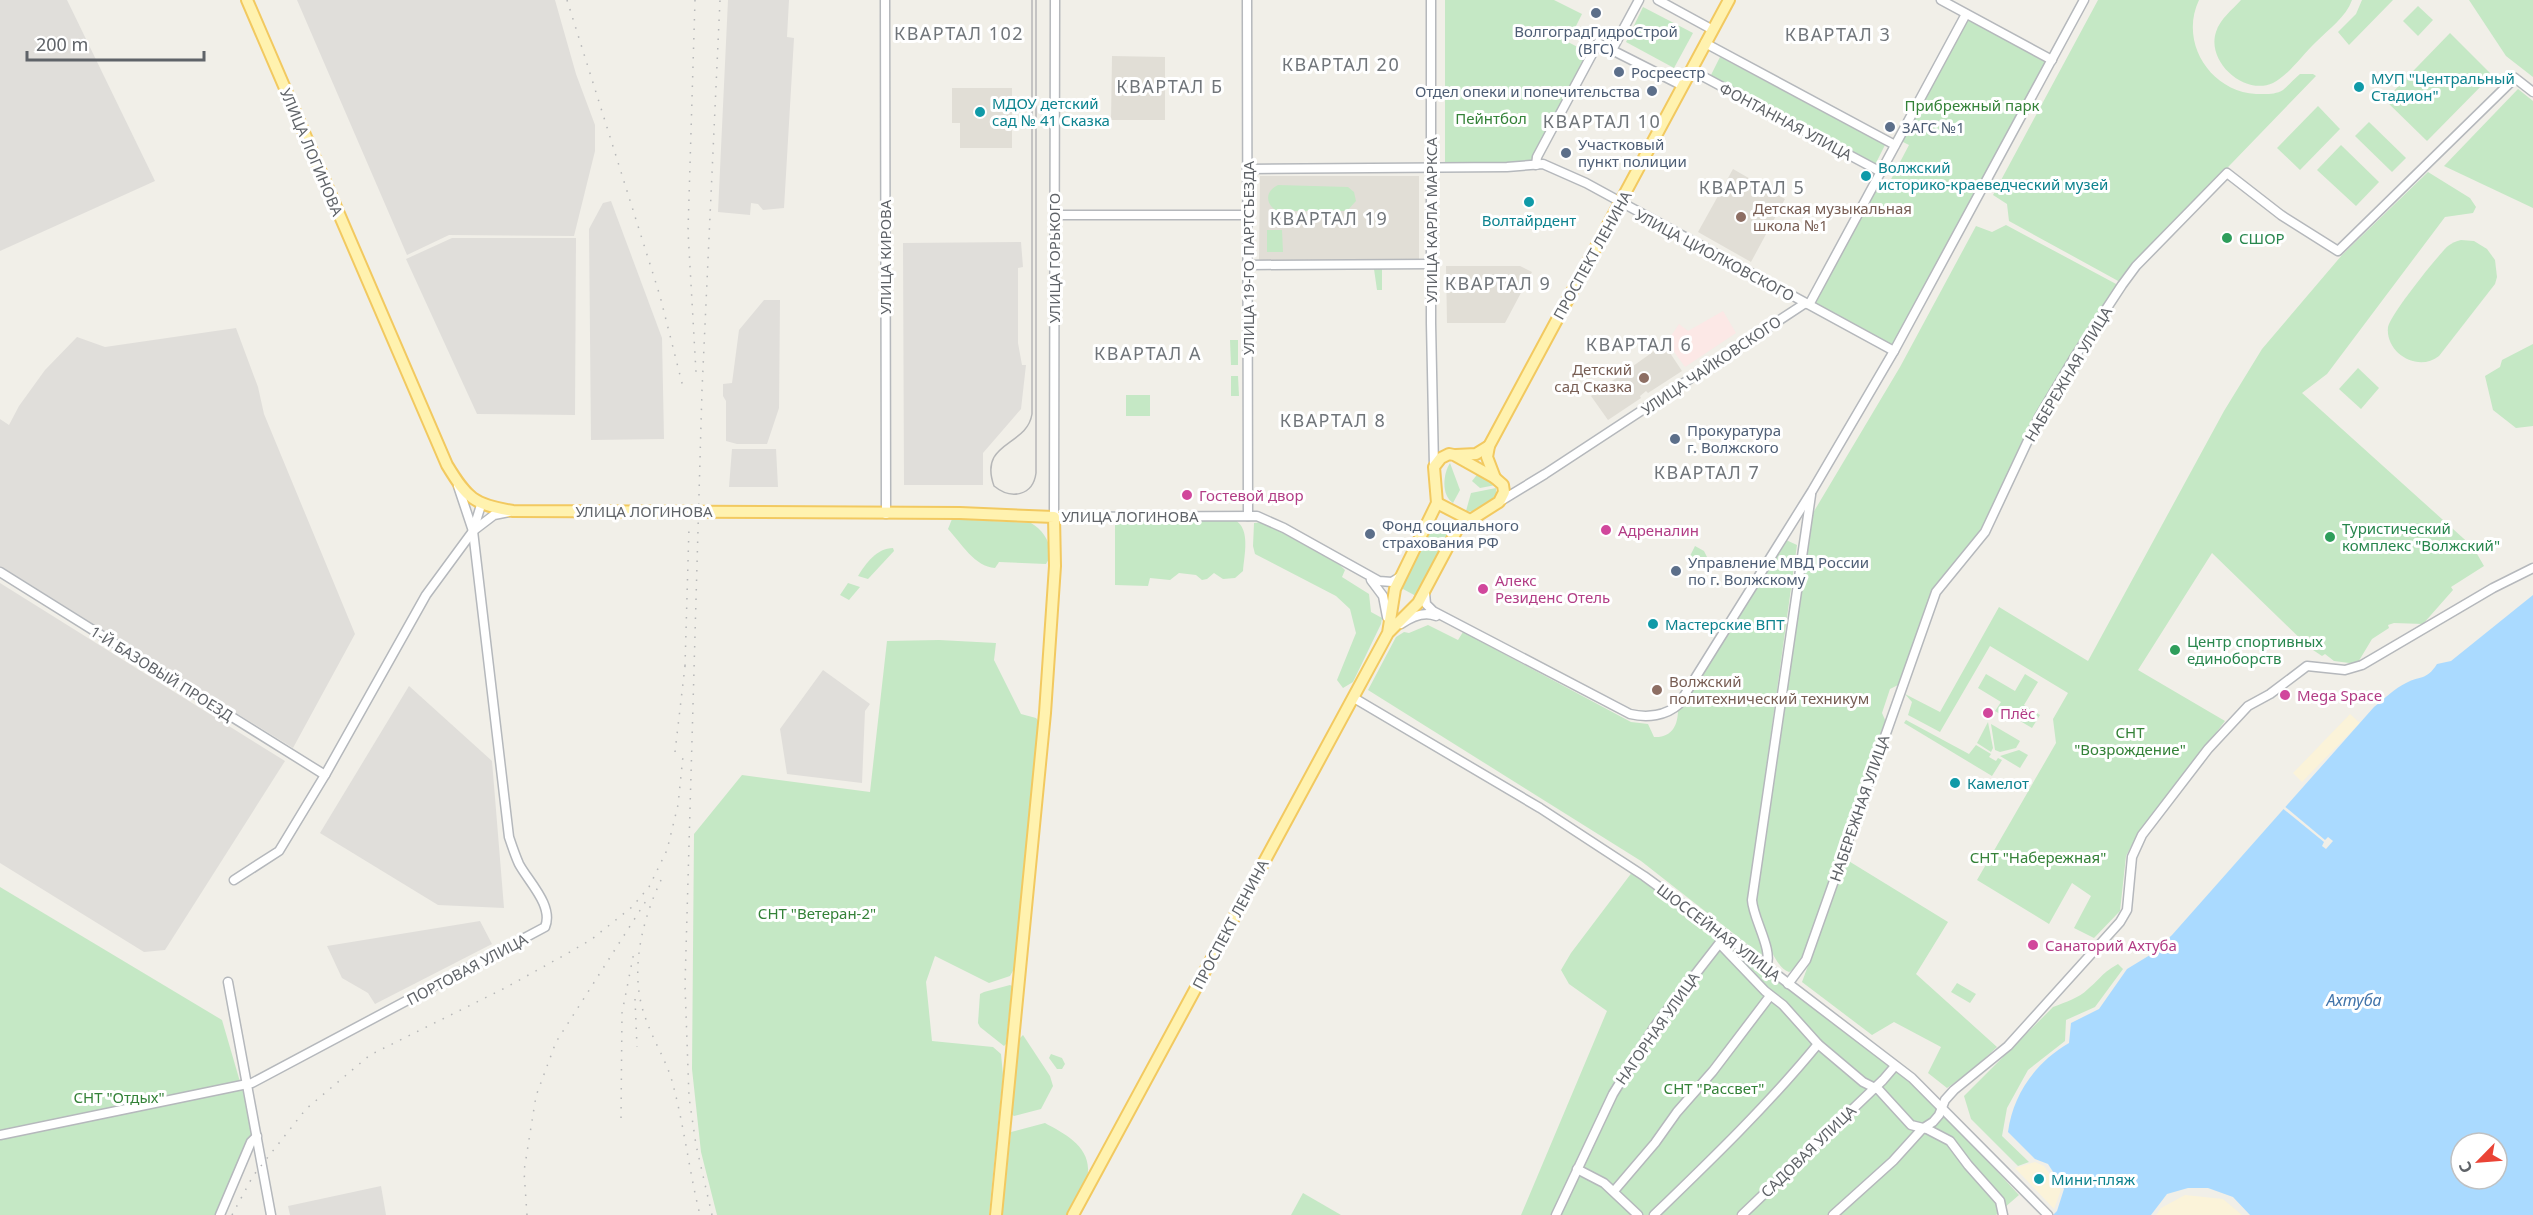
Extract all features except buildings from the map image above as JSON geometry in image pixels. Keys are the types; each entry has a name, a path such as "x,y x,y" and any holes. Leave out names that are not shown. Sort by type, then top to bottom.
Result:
{"main road":[{"name":"УЛИЦА ЛОГИНОВА","path":"247,0 447,465 465,493 481,505 513,511 971,513 1054,517"},
{"name":"ПРОСПЕКТ ЛЕНИНА","path":"1489,446 1729,0"},
{"path":"1489,446 1487,457 1504,492 1499,502 1470,520 1437,503 1434,467 1441,458 1476,454 1489,446"},
{"path":"1455,456 1499,482"},
{"name":"ПРОСПЕКТ ЛЕНИНА","path":"1388,633 1395,589 1437,503"},
{"path":"996,1215 1045,713 1055,566 1054,517"},
{"name":"ПРОСПЕКТ ЛЕНИНА","path":"1073,1215 1388,633 1418,603 1458,528 1470,520"}],"street":[{"name":"УЛИЦА КИРОВА","path":"885,0 885,514"},
{"name":"УЛИЦА ГОРЬКОГО","path":"1054,517 1055,0"},
{"name":"УЛИЦА 19-ГО ПАРТСЪЕЗДА","path":"1248,0 1248,516"},
{"name":"УЛИЦА КАРЛА МАРКСА","path":"1431,0 1434,467"},
{"path":"1612,50 1639,0"},
{"path":"1658,0 1713,30"},
{"path":"1941,0 2052,60"},
{"path":"1425,590 1424,599 1433,611 1630,714 1642,717 1673,710 1679,704 1812,491 1894,351 2084,0"},
{"name":"УЛИЦА ЧАЙКОВСКОГО","path":"1499,502 1804,304 1810,303 1966,14"},
{"path":"1536,165 1537,157 1598,43 1683,86"},
{"name":"ФОНТАННАЯ УЛИЦА","path":"1705,43 1895,145"},
{"name":"ФОНТАННАЯ УЛИЦА","path":"1691,70 1881,172"},
{"name":"НАБЕРЕЖНАЯ УЛИЦА","path":"1788,984 1806,960 1936,592 1985,532 2039,417 2074,358 2136,266 2227,173 2281,215 2338,251 2515,78 2533,92"},
{"name":"УЛИЦА ЦИОЛКОВСКОГО","path":"1247,170 1532,167 1543,164 1574,177 1894,351"},
{"path":"1054,215 1248,215"},
{"path":"1248,265 1431,264"},
{"path":"1433,439 1439,447 1455,456"},
{"path":"456,481 473,531"},
{"path":"1499,482 1510,491 1519,491"},
{"path":"1766,967 1768,955 1752,900 1812,491"},
{"name":"ПОРТОВАЯ УЛИЦА","path":"248,1084 541,930 547,922 544,904 519,863 509,837 473,531 481,505"},
{"path":"234,880 279,851 325,775 426,595 473,531 494,515 513,511"},
{"name":"УЛИЦА ЛОГИНОВА","path":"1054,517 1257,516 1354,568"},
{"path":"1783,537 1791,533 1798,535 1803,546"},
{"path":"1354,568 1379,581 1392,582 1400,577"},
{"path":"1354,568 1372,581 1381,592 1387,609 1388,633"},
{"path":"1833,1215 1893,1161 1939,1115 1941,1107 1954,1090 2008,1046 2120,922 2127,907 2132,857 2142,835 2208,749 2248,706 2270,694 2307,666 2346,669 2362,665 2493,588 2533,568"},
{"name":"1-Й БАЗОВЫЙ ПРОЕЗД","path":"0,572 325,775"},
{"path":"1388,633 1409,619 1423,615 1431,614 1456,623"},
{"name":"ШОССЕЙНАЯ УЛИЦА","path":"1354,698 1568,826 1644,876 1725,935 1895,1066 1941,1107 2048,1215"},
{"name":"НАГОРНАЯ УЛИЦА","path":"1556,1215 1613,1094 1644,1043 1725,935"},
{"path":"1720,944 1770,996 1783,1005 1818,1044 1863,1082 1875,1087 1911,1125 1925,1128 1950,1141 2000,1201 2003,1215"},
{"path":"228,982 271,1215"},
{"path":"1614,1191 1713,1071 1770,996"},
{"path":"1654,1215 1729,1142 1794,1074 1818,1044"},
{"name":"САДОВАЯ УЛИЦА","path":"1742,1215 1895,1066"},
{"path":"0,1135 104,1111 248,1084"},
{"path":"220,1215 251,1142 257,1136"},
{"path":"1577,1169 1614,1191 1638,1215"}],"shaded area":[{"path":"0,0 67,0 155,181 0,251"},
{"path":"297,0 555,0 576,74 595,125 595,151 574,236 449,235 407,255"},
{"path":"728,0 789,0 787,37 794,38 784,208 763,210 758,204 751,203 750,215 718,212"},
{"path":"1112,56 1165,57 1165,120 1111,120"},
{"path":"952,88 1012,88 1012,148 960,148 960,123 952,123"},
{"name":"Детская музыкальная школа №1","path":"1733,169 1785,199 1751,262 1698,232"},
{"path":"1260,176 1419,176 1419,260 1259,260"},
{"path":"611,201 662,338 664,439 591,440 589,229 603,203"},
{"path":"452,238 576,238 575,415 477,414 406,259"},
{"path":"1021,242 1023,267 1018,268 1018,343 1022,365 1026,365 1021,409 983,453 983,485 904,485 903,243"},
{"path":"1446,266 1520,266 1532,272 1505,323 1447,323"},
{"path":"764,300 780,300 779,408 767,444 737,444 726,441 726,401 723,396 723,384 732,383 739,330"},
{"path":"1723,311 1736,333 1685,367 1667,342 1679,324 1688,331"},
{"path":"236,328 258,387 264,414 355,634 293,748 0,567 0,419 9,425 19,406 45,370 77,337 105,347"},
{"name":"Детский сад Сказка","path":"1664,344 1682,371 1648,393 1646,391 1640,396 1641,398 1608,420 1591,396"},
{"path":"732,449 776,449 778,487 729,487"},
{"path":"0,583 285,761 165,950 144,952 0,863"},
{"path":"823,670 870,704 865,711 862,783 787,774 780,729"},
{"path":"409,686 492,761 504,908 438,905 320,833"},
{"path":"480,921 492,944 375,1004 368,993 342,978 327,946"},
{"path":"381,1186 386,1215 290,1215 288,1206"}],"green space":[{"name":"Пейнтбол","path":"1445,0 1554,0 1582,14 1568,42 1589,53 1529,164 1445,163"},
{"path":"2098,0 2199,0 2194,16 2193,32 2196,47 2212,74 2225,84 2240,91 2256,94 2280,92 2300,74 2316,76 2144,254 2120,282 2009,221 2007,204 1993,195"},
{"path":"2241,0 2352,0 2341,17 2290,70 2273,83 2262,86 2251,85 2230,74 2222,65 2214,43 2216,32 2223,19"},
{"path":"2362,0 2393,0 2349,45 2338,32 2356,14"},
{"path":"2469,0 2533,0 2533,77 2506,56"},
{"path":"2418,6 2433,20 2418,36 2403,21"},
{"path":"1643,7 1693,33 1674,68 1626,42"},
{"name":"Прибрежный парк","path":"1967,17 2048,61 1895,344 1888,346 1815,304 1880,181 1888,185 1909,145 1901,141"},
{"path":"2450,33 2492,75 2427,141 2385,100"},
{"path":"1720,57 1885,145 1875,165 1710,77"},
{"path":"2518,89 2533,101 2533,208 2444,166"},
{"path":"2318,106 2340,129 2300,170 2277,148"},
{"path":"2369,122 2406,158 2392,172 2355,136"},
{"path":"2341,145 2379,182 2356,206 2317,170"},
{"path":"2428,172 2470,198 2476,207 2473,213 2445,217 2327,374 2302,393 2473,547 2484,566 2451,587 2453,590 2423,624 2394,623 2388,625 2389,628 2372,639 2357,664 2334,661 2325,654 2322,656 2310,648 2212,553 2138,670 2225,721 2135,839 2126,856 2120,911 2094,938 2074,928 2091,896 2072,883 2049,924 1977,880 2056,743 2053,719 2068,693 1990,646 1940,732 1908,715 1912,702 1905,694 1940,712 1999,607 2088,661 2224,411 2262,349 2342,255"},
{"path":"1278,185 1348,187 1354,192 1356,201 1347,211 1277,211 1270,205 1268,198 1271,191"},
{"path":"2006,225 2118,285 2086,335 1983,530 1937,584 1900,684 1890,689 1882,713 1886,722 1803,957 1799,966 1789,972 1783,969 1773,953 1756,905 1810,518 1900,367 1976,226 1992,232"},
{"path":"1267,230 1282,230 1283,252 1267,252"},
{"path":"2461,240 2474,241 2487,249 2495,260 2497,277 2495,284 2439,356 2431,361 2422,362 2404,358 2397,352 2388,336 2391,320 2415,285 2448,246"},
{"path":"1374,269 1382,269 1382,290 1377,290"},
{"path":"1230,340 1238,340 1238,365 1231,365"},
{"path":"2533,344 2533,426 2516,428 2493,410 2485,376 2500,367 2502,360"},
{"path":"2358,368 2379,388 2361,409 2339,389"},
{"path":"1231,376 1238,376 1239,396 1231,396"},
{"path":"1126,395 1150,395 1150,416 1126,416"},
{"path":"1450,463 1460,490 1453,503 1446,495 1444,484"},
{"path":"1480,471 1496,485 1480,488 1472,481"},
{"path":"1496,488 1496,495 1486,504 1474,511 1466,511 1471,493"},
{"path":"952,519 1031,523 1048,541 1049,558 1046,564 999,562 995,568 988,567 975,559 948,529"},
{"path":"1235,520 1243,530 1245,543 1243,571 1235,578 1223,579 1214,573 1202,580 1196,575 1179,573 1170,580 1150,578 1148,586 1115,585 1115,522"},
{"path":"1263,522 1340,565 1345,570 1342,577 1369,594 1371,612 1382,618 1353,682 1343,688 1337,680 1356,633 1350,609 1336,596 1255,554 1254,523"},
{"path":"1435,522 1453,532 1416,596 1403,589 1402,584"},
{"path":"1786,540 1797,545 1748,900 1764,951 1761,955 1641,861 1368,690 1396,637 1404,632 1409,633 1428,625 1458,640 1463,632 1631,722 1648,724 1654,737 1660,737 1673,730 1678,710"},
{"path":"1695,546 1704,551 1711,565 1707,572 1696,565 1690,556"},
{"path":"893,548 894,551 868,579 858,576 868,561 877,553"},
{"path":"848,583 860,587 849,600 840,595"},
{"name":"СНТ \"Ветеран-2\"","path":"939,640 996,643 994,660 1021,714 1036,718 1040,723 1014,969 1010,976 989,983 935,956 926,982 932,1041 993,1047 1001,1054 1003,1075 989,1215 717,1215 701,1152 692,1069 694,834 742,775 870,792 887,641"},
{"path":"1986,674 2015,691 2025,674 2038,682 2024,705 2040,715 2032,728 2003,711 2000,714 1995,711 2001,702 1978,688"},
{"path":"1906,720 1969,754 1976,745 1991,754 1989,757 1996,761 1998,758 2002,760 1992,776 1904,723"},
{"path":"1988,722 1993,748 1991,752 1977,743"},
{"path":"1991,724 2020,741 2016,748 2000,752 1995,750"},
{"path":"2019,750 2028,755 2020,768 2000,756"},
{"path":"1847,860 1948,922 1916,974 1997,1047 1971,1071 1947,1088 1928,1073 1941,1047 1894,1022 1872,1035 1802,982"},
{"name":"СНТ \"Рассвет\"","path":"1633,871 1728,940 1922,1090 2019,1195 1996,1215 1521,1215 1607,1011 1569,984 1561,970 1571,953"},
{"name":"СНТ \"Отдых\"","path":"0,887 222,1020 257,1140 225,1215 0,1215"},
{"path":"2118,964 2123,969 2095,1007 2066,1020 2065,1041 2028,1070 2007,1108 2002,1136 2029,1162 2018,1166 1971,1119 1964,1096 2053,1007 2081,995"},
{"path":"1957,983 1976,994 1970,1003 1951,992"},
{"path":"1012,986 1004,1046 978,1023 980,994"},
{"path":"1023,1035 1050,1076 1053,1086 1041,1109 1014,1116 1011,1110 1019,1039"},
{"path":"1051,1054 1062,1058 1065,1064 1062,1069 1057,1069 1049,1058"},
{"path":"1045,1123 1069,1137 1082,1150 1088,1167 1083,1187 1067,1215 1002,1215 1011,1132"},
{"path":"1303,1193 1341,1215 1291,1215"}],"sand":[{"name":"Mega Space","path":"2350,714 2360,723 2302,782 2293,773"},
{"name":"Мини-пляж","path":"2035,1162 2044,1166 2061,1190 2054,1209 2015,1168"},
{"path":"2185,1195 2223,1199 2242,1215 2156,1215 2161,1208"}],"water":[{"name":"Ахтуба","path":"2533,595 2533,1215 2250,1215 2233,1197 2208,1188 2188,1188 2167,1194 2151,1215 2053,1215 2057,1211 2064,1189 2048,1164 2035,1159 2008,1132 2015,1105 2028,1080 2046,1060 2069,1043 2071,1023 2099,1009 2127,969 2150,955 2172,935 2374,707 2402,685 2426,675 2437,664 2451,661"}],"pier":[{"path":"2283,805 2325,840 2328,837 2333,841 2326,849 2322,846 2324,842 2281,807"}],"tram line":[{"path":"1032,0 1032,414 1022,433 998,452 992,460 991,471 994,486 1014,494 1031,487 1036,473 1036,0"}],"railway":[{"path":"567,0 660,296 683,387"},
{"path":"695,0 688,231 696,372"},
{"path":"712,1215 696,1145 689,1097 685,985 702,390 720,0"},
{"path":"685,666 689,527"},
{"path":"675,752 685,666"},
{"path":"232,1215 253,1176 306,1109 370,1055 505,988 570,952 592,939 632,907 649,887 667,850 678,805 683,756"},
{"path":"661,880 648,914 639,950 638,986 647,1022 672,1081 700,1215"},
{"path":"527,1215 524,1171 536,1096 556,1042 646,901"},
{"path":"621,1118 622,1013 634,952"},
{"path":"635,999 637,1047"}],"place":[{"name":"ВолгоградГидроСтрой (ВГС)","path":"1596,13"},
{"name":"Росреестр","path":"1619,72"},
{"name":"МУП \"Центральный Стадион\"","path":"2359,87"},
{"name":"Отдел опеки и попечительства","path":"1652,91"},
{"name":"МДОУ детский сад № 41 Сказка","path":"980,112"},
{"name":"ЗАГС №1","path":"1890,127"},
{"name":"Участковый пункт полиции","path":"1566,153"},
{"name":"Волжский историко-краеведческий музей","path":"1866,176"},
{"name":"Волтайрдент","path":"1529,202"},
{"name":"Детская музыкальная школа №1","path":"1741,217"},
{"name":"СШОР","path":"2227,238"},
{"name":"Детский сад Сказка","path":"1644,378"},
{"name":"Прокуратура г. Волжского","path":"1675,439"},
{"name":"Гостевой двор","path":"1187,495"},
{"name":"Адреналин","path":"1606,530"},
{"name":"Фонд социального страхования РФ","path":"1370,534"},
{"name":"Туристический комплекс \"Волжский\"","path":"2330,537"},
{"name":"Управление МВД России по г. Волжскому","path":"1676,571"},
{"name":"Алекс Резиденс Отель","path":"1483,589"},
{"name":"Мастерские ВПТ","path":"1653,624"},
{"name":"Центр спортивных единоборств","path":"2175,650"},
{"name":"Волжский политехнический техникум","path":"1657,690"},
{"name":"Mega Space","path":"2285,695"},
{"name":"Плёс","path":"1988,713"},
{"name":"Камелот","path":"1955,783"},
{"name":"Санаторий Ахтуба","path":"2033,945"},
{"name":"Мини-пляж","path":"2039,1179"}],"district":[{"name":"КВАРТАЛ 102","path":"959,33"},
{"name":"КВАРТАЛ 3","path":"1838,34"},
{"name":"КВАРТАЛ 20","path":"1341,64"},
{"name":"КВАРТАЛ Б","path":"1170,86"},
{"name":"КВАРТАЛ 10","path":"1602,121"},
{"name":"КВАРТАЛ 5","path":"1752,187"},
{"name":"КВАРТАЛ 19","path":"1329,218"},
{"name":"КВАРТАЛ 9","path":"1498,283"},
{"name":"КВАРТАЛ 6","path":"1639,344"},
{"name":"КВАРТАЛ А","path":"1148,353"},
{"name":"КВАРТАЛ 8","path":"1333,420"},
{"name":"КВАРТАЛ 7","path":"1707,472"}],"park label":[{"name":"СНТ \"Возрождение\"","path":"2130,740"},
{"name":"СНТ \"Набережная\"","path":"2038,857"}]}
